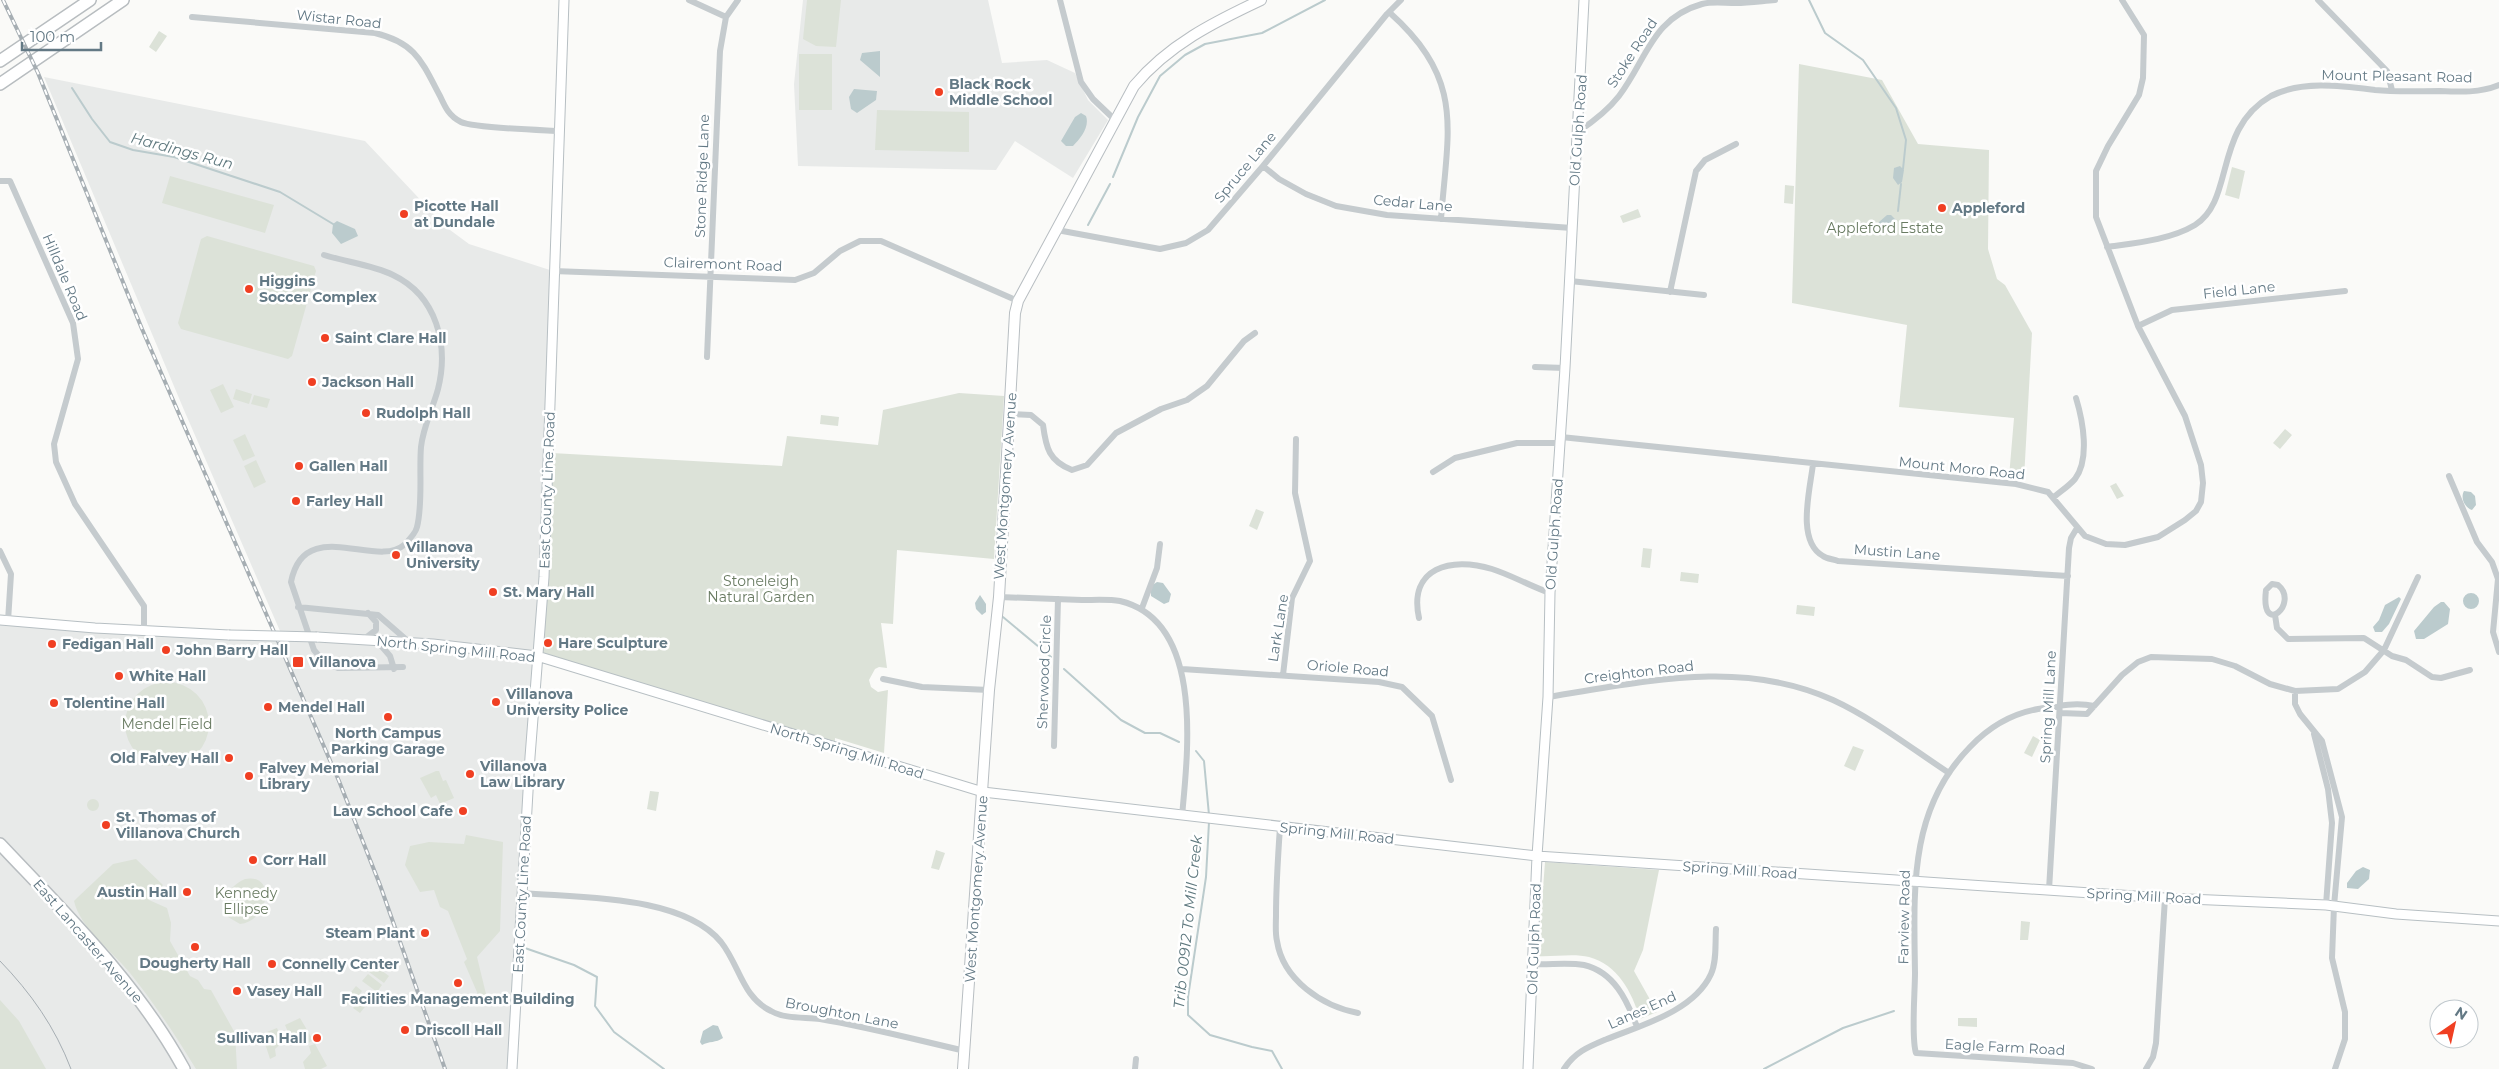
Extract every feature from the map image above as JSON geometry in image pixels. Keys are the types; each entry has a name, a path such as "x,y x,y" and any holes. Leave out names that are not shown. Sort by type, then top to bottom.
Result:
{"highway":[{"path":"0,60 90,0"},
{"path":"0,84 123,0"},
{"name":"East Lancaster Avenue","path":"0,844 121,975 169,1041 184,1069"}],"main road":[{"name":"East County Line Road","path":"512,1069 537,656 544,577 552,382 553,271 564,0"},
{"name":"West Montgomery Avenue","path":"963,1069 989,690 998,597 1015,313 1018,301 1114,119 1145,72 1203,27 1261,0"},
{"name":"Old Gulph Road","path":"1528,1069 1537,856 1548,697 1550,593 1579,131 1584,0"},
{"name":"North Spring Mill Road","path":"4,620 95,628 415,643 537,656 983,792"},
{"name":"Spring Mill Road","path":"983,792 1537,856 2165,898 2330,905 2396,914 2499,921"}],"street":[{"path":"689,0 726,17"},
{"name":"Stone Ridge Lane","path":"707,357 720,52 726,17 738,0"},
{"path":"1060,0 1081,82 1093,99 1114,119"},
{"name":"Spruce Lane","path":"1057,230 1160,248 1186,243 1208,230 1401,0"},
{"name":"Stoke Road","path":"1579,131 1600,117 1620,95 1659,30 1675,16 1702,4 1714,2 1735,3 1774,0"},
{"path":"2076,398 2082,424 2082,464 2075,479 2054,497 2076,528 2093,540 2106,544 2136,543 2158,537 2196,511 2201,502 2203,483 2201,465 2185,416 2138,326 2096,217 2096,171 2108,146 2138,95 2145,63 2144,35 2122,0"},
{"path":"2318,0 2387,71 2392,90"},
{"path":"1389,12 1410,30 1425,50 1440,76 1447,103 1448,126 1441,219"},
{"name":"Wistar Road","path":"192,17 365,32 391,37 414,50 447,111 463,124 559,131"},
{"name":"Mount Pleasant Road","path":"2107,247 2173,235 2199,222 2206,215 2217,194 2229,149 2237,130 2255,108 2284,90 2322,85 2392,90 2466,92 2489,89 2499,85"},
{"path":"1670,292 1696,171 1706,160 1736,144"},
{"name":"Cedar Lane","path":"1263,166 1279,179 1306,194 1336,206 1387,215 1572,228"},
{"name":"Hilldale Road","path":"0,182 10,181 73,323 78,359 54,444 56,462 75,504 144,606 144,630"},
{"name":"Clairemont Road","path":"553,271 711,275 795,280 814,273 840,252 860,241 881,241 1018,301"},
{"path":"324,255 393,275 411,286 427,303 436,319 443,346 438,389 421,445 417,528 403,546 390,551 326,547 314,549 299,561 293,571 291,582 298,608 314,650 324,662 338,668 403,667"},
{"path":"1570,281 1704,295"},
{"name":"Field Lane","path":"2138,326 2172,310 2346,291"},
{"path":"1010,414 1031,415 1043,425 1046,447 1059,465 1072,470 1087,465 1116,433 1161,409 1187,400 1207,386 1244,341 1255,333"},
{"path":"1535,368 1565,368"},
{"name":"Lark Lane","path":"1283,675 1292,598 1310,560 1295,493 1296,439"},
{"name":"Mount Moro Road","path":"1433,472 1455,458 1517,443 1560,440 2016,484 2048,492 2054,497"},
{"name":"Mustin Lane","path":"1813,464 1806,530 1812,546 1823,556 1838,561 2068,576"},
{"path":"2449,476 2477,542 2492,562 2498,579 2493,632 2499,652"},
{"name":"Spring Mill Lane","path":"2049,890 2070,543 2076,528"},
{"path":"1142,608 1157,568 1160,544"},
{"path":"0,552 11,574 4,620"},
{"path":"1419,618 1416,604 1422,582 1432,571 1444,566 1491,569 1550,593"},
{"path":"2060,709 2088,714 2138,662 2151,657 2212,659 2235,666 2270,684 2295,691 2338,689 2365,672 2384,650 2418,577"},
{"path":"2275,584 2282,589 2283,608 2280,613 2275,615 2269,613 2266,608 2265,593 2267,587 2275,584"},
{"path":"998,597 1119,601 1142,608 1161,625 1174,648 1182,669 1187,756 1182,816"},
{"name":"Sherwood Circle","path":"1054,746 1058,599"},
{"path":"298,608 378,615 400,636 415,643"},
{"path":"362,640 376,630 376,622 368,613"},
{"path":"2275,615 2277,628 2288,639 2364,638 2392,656 2406,660 2432,677 2441,678 2470,670"},
{"path":"377,641 390,656 394,668"},
{"name":"Oriole Road","path":"1182,669 1379,682 1402,687 1432,716 1451,780"},
{"name":"Creighton Road","path":"1548,697 1665,678 1729,675 1760,678 1792,685 1834,701 1949,774"},
{"path":"883,679 922,688 989,690"},
{"path":"2295,691 2294,704 2306,723 2313,728 2322,741 2342,817 2339,862 2330,905"},
{"path":"2060,709 2094,706"},
{"name":"Farview Road","path":"1916,1053 1914,882 1929,808 1949,774 1979,738 2003,720 2020,712 2060,709"},
{"path":"2313,728 2328,789 2332,822 2328,882 2332,958 2345,1012 2345,1039 2335,1069"},
{"path":"1280,827 1276,884 1276,939 1284,962 1295,977 1323,1002 1358,1013"},
{"path":"2329,861 2339,862"},
{"path":"2328,882 2336,882"},
{"name":"Broughton Lane","path":"523,893 640,903 692,919 712,931 724,947 754,1001 774,1013 820,1019 965,1051"},
{"path":"2146,1069 2153,1057 2156,1043 2165,898"},
{"name":"Lanes End","path":"1564,1069 1572,1056 1687,1004 1702,990 1712,973 1715,958 1716,929"},
{"path":"1533,964 1584,965 1604,974 1620,988 1637,1027"},
{"name":"Eagle Farm Road","path":"1916,1053 2072,1063 2092,1069"},
{"path":"1136,1059 1136,1069"}],"shaded area":[{"name":"Black Rock Middle School","path":"803,0 988,0 1002,63 1047,60 1075,73 1088,100 1108,120 1073,178 1015,141 996,170 798,166 794,84"},
{"path":"880,51 880,77 860,60 862,53"},
{"name":"Villanova University","path":"44,77 365,141 446,227 469,244 553,271 544,577 512,1069 0,1069 0,620 202,632 280,631 184,410"},
{"path":"854,89 877,91 876,100 857,113 851,109 849,97"},
{"path":"1081,113 1086,116 1087,124 1073,146 1066,146 1061,141 1075,117"},
{"path":"1900,166 1904,170 1902,182 1898,185 1893,178 1894,168"},
{"path":"1887,215 1891,215 1896,220 1889,231 1884,233 1877,227 1879,222"},
{"path":"337,221 355,229 358,236 341,244 332,233 333,224"},
{"path":"2464,491 2471,492 2475,496 2476,505 2472,510 2464,502"},
{"path":"1157,582 1163,583 1171,594 1169,602 1164,604 1151,596 1151,586"},
{"path":"2471,593 2477,595 2479,601 2477,607 2471,609 2465,607 2463,601 2465,595"},
{"path":"980,595 986,604 986,612 982,615 976,609 975,603"},
{"path":"2399,597 2401,599 2389,624 2382,632 2375,632 2373,627 2379,620 2385,605"},
{"path":"2444,602 2450,609 2448,624 2424,639 2416,639 2414,631 2434,607"},
{"path":"2363,867 2370,870 2369,879 2358,889 2347,888 2347,883 2356,871"},
{"path":"713,1025 718,1026 723,1038 702,1045 700,1042 703,1031"}],"green space":[{"path":"807,0 841,0 836,47 816,46 803,39"},
{"path":"159,31 167,36 156,52 149,47"},
{"path":"799,54 832,54 832,110 799,110"},
{"name":"Appleford Estate","path":"1799,64 1882,80 1918,144 1989,150 1988,249 1997,279 2005,285 2032,333 2024,479 2009,477 2014,418 1899,407 1907,325 1792,303"},
{"path":"877,110 969,112 969,152 875,150"},
{"path":"2232,167 2245,171 2239,199 2225,195"},
{"path":"170,176 274,205 265,233 162,203"},
{"path":"1785,185 1794,186 1793,204 1784,203"},
{"path":"1638,209 1641,217 1623,223 1620,216"},
{"name":"Higgins Soccer Complex","path":"207,236 314,266 316,271 292,356 288,359 181,329 178,323 201,239"},
{"path":"223,384 234,407 221,413 210,390"},
{"path":"236,389 252,394 249,404 233,399"},
{"name":"Stoneleigh Natural Garden","path":"959,393 1004,396 994,559 897,550 893,624 881,623 887,668 879,667 875,669 869,680 871,687 878,692 888,690 884,753 835,738 835,743 542,653 552,453 782,466 787,436 878,445 883,410"},
{"path":"254,395 270,399 267,408 251,404"},
{"path":"821,415 839,417 838,426 820,424"},
{"path":"2285,429 2292,435 2280,449 2273,443"},
{"path":"245,434 255,456 243,461 233,440"},
{"path":"256,460 266,482 254,488 244,466"},
{"path":"2116,483 2124,496 2117,499 2110,486"},
{"path":"1256,509 1264,512 1257,530 1249,526"},
{"path":"1643,548 1652,549 1650,568 1641,567"},
{"path":"1681,572 1699,574 1698,583 1680,581"},
{"path":"1797,605 1815,607 1814,616 1796,614"},
{"name":"Mendel Field","path":"167,682 183,685 197,694 206,708 209,724 206,740 197,754 183,763 167,766 151,763 137,754 128,740 125,724 128,708 137,694 151,685"},
{"path":"2033,736 2040,740 2032,757 2024,753"},
{"path":"1853,746 1864,750 1855,771 1844,766"},
{"path":"439,771 443,781 446,780 454,798 440,804 436,795 431,798 420,778"},
{"path":"650,791 659,792 656,811 647,809"},
{"path":"93,799 99,805 93,811 87,805"},
{"path":"466,835 503,842 500,931 477,957 486,994 480,999 464,962 467,959 448,911 440,907 434,890 420,892 405,865 410,846 429,842 464,844"},
{"path":"936,850 945,853 939,870 931,868"},
{"path":"136,859 163,885 149,900 167,908 171,923 170,941 190,976 198,980 204,989 211,990 235,1033 237,1069 196,1069 165,1020 139,984 90,930 77,911 74,901 113,864"},
{"path":"1545,862 1659,870 1643,950 1634,971 1657,1012 1640,1019 1633,999 1622,981 1608,966 1599,961 1577,955 1538,956"},
{"name":"Kennedy Ellipse","path":"245,879 255,879 262,883 265,890 265,898 263,907 258,915 250,921 240,924 228,917 225,905 231,889"},
{"path":"2021,921 2030,922 2028,940 2020,940"},
{"path":"374,965 389,976 384,983 369,972"},
{"path":"368,974 382,985 377,992 362,981"},
{"path":"356,986 362,991 351,1006 344,1001"},
{"path":"365,993 372,998 360,1013 353,1008"},
{"path":"0,1000 19,1021 46,1069 0,1069"},
{"path":"300,1018 313,1040 307,1044 306,1039 303,1037 301,1039 291,1039 285,1025"},
{"path":"1958,1018 1977,1018 1977,1027 1958,1026"},
{"path":"277,1028 283,1042 275,1049 276,1056 270,1059 262,1034"},
{"path":"315,1044 327,1066 321,1069 305,1069 303,1062 311,1053 309,1046"}],"waterway":[{"path":"1113,177 1138,117 1160,76 1185,55 1205,44 1262,33 1325,0"},
{"path":"1809,0 1825,33 1863,60 1896,108 1906,140 1903,169"},
{"name":"Hardings Run","path":"72,88 110,142 133,150 174,157 280,192 333,224"},
{"path":"1088,225 1110,184"},
{"path":"1898,211 1901,184"},
{"name":"Trib 00912 To Mill Creek","path":"1003,617 1051,657"},
{"name":"Trib 00912 To Mill Creek","path":"1064,669 1121,720 1145,733 1160,733 1179,742"},
{"name":"Trib 00912 To Mill Creek","path":"1196,751 1204,761 1209,815"},
{"name":"Trib 00912 To Mill Creek","path":"1209,822 1206,877 1188,997 1188,1015 1210,1035 1272,1051 1282,1069"},
{"path":"522,947 574,965 597,977 595,1006 614,1032 664,1069"},
{"path":"1764,1069 1843,1028 1894,1011"}],"tram line":[{"path":"0,961 22,985 41,1011 58,1039 71,1069"}],"railway":[{"path":"3,0 38,73 142,329 339,781 380,885 445,1069"}],"place":[{"name":"Black Rock Middle School","path":"939,92"},
{"name":"Appleford","path":"1942,208"},
{"name":"Picotte Hall at Dundale","path":"404,214"},
{"name":"Higgins Soccer Complex","path":"249,289"},
{"name":"Saint Clare Hall","path":"325,338"},
{"name":"Jackson Hall","path":"312,382"},
{"name":"Rudolph Hall","path":"366,413"},
{"name":"Gallen Hall","path":"299,466"},
{"name":"Farley Hall","path":"296,501"},
{"name":"Villanova University","path":"396,555"},
{"name":"St. Mary Hall","path":"493,592"},
{"name":"Hare Sculpture","path":"548,643"},
{"name":"Fedigan Hall","path":"52,644"},
{"name":"John Barry Hall","path":"166,650"},
{"name":"Villanova","path":"298,662"},
{"name":"White Hall","path":"119,676"},
{"name":"Villanova University Police","path":"496,702"},
{"name":"Tolentine Hall","path":"54,703"},
{"name":"Mendel Hall","path":"268,707"},
{"name":"North Campus Parking Garage","path":"388,717"},
{"name":"Old Falvey Hall","path":"229,758"},
{"name":"Villanova Law Library","path":"470,774"},
{"name":"Falvey Memorial Library","path":"249,776"},
{"name":"Law School Cafe","path":"463,811"},
{"name":"St. Thomas of Villanova Church","path":"106,825"},
{"name":"Corr Hall","path":"253,860"},
{"name":"Austin Hall","path":"187,892"},
{"name":"Steam Plant","path":"425,933"},
{"name":"Dougherty Hall","path":"195,947"},
{"name":"Connelly Center","path":"272,964"},
{"name":"Facilities Management Building","path":"458,983"},
{"name":"Vasey Hall","path":"237,991"},
{"name":"Driscoll Hall","path":"405,1030"},
{"name":"Sullivan Hall","path":"317,1038"}]}
